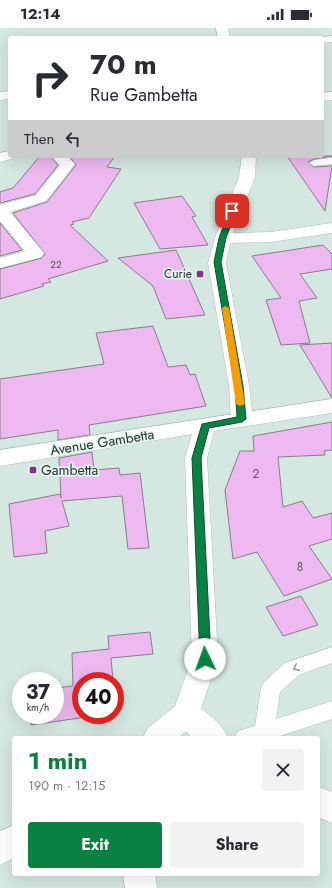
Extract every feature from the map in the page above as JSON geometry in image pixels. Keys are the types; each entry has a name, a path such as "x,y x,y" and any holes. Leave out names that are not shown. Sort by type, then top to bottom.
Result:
{"street":[{"path":"0,263 36,252 0,210 41,198 68,164 60,158"},
{"path":"249,158 247,176 223,238 217,262 239,386 242,419 332,406"},
{"path":"223,238 271,237 332,228"},
{"name":"Avenue Gambetta","path":"0,458 242,419"},
{"path":"159,736 186,714 205,659 196,458 205,426"},
{"path":"186,714 212,736"},
{"path":"320,802 332,808"},
{"path":"0,849 12,841"},
{"path":"139,876 141,888"}],"lane":[{"path":"314,163 332,161"},
{"path":"254,735 271,688 292,669 332,655"},
{"path":"254,735 332,710"}],"building":[{"path":"38,158 52,158 58,165 35,194 0,203 0,192 13,188"},
{"path":"71,158 114,158 107,167 121,169 89,218 72,222 74,224 70,225 108,261 48,279 51,282 42,284 44,286 0,299 0,269 42,258 45,254 13,213 47,202 76,165"},
{"path":"288,158 320,158 308,162 314,167 332,166 325,211"},
{"path":"182,196 196,216 192,217 208,245 160,249 134,203"},
{"path":"0,223 22,250 0,256"},
{"path":"323,245 332,254 332,269 300,274 317,298 299,301 310,343 281,345 266,300 281,298 252,256"},
{"path":"176,250 205,315 166,319 153,286 118,258"},
{"path":"153,326 168,367 186,365 190,375 195,374 206,406 89,425 90,435 58,440 58,430 0,439 0,379 104,364 96,333"},
{"path":"332,343 332,398 300,345"},
{"path":"332,422 332,450 324,451 325,455 278,457 283,507 302,501 313,518 332,513 332,539 309,546 332,579 284,596 257,552 233,559 225,490 240,451 254,451 253,436"},
{"path":"92,452 94,470 119,468 120,475 140,473 149,548 128,549 122,496 62,501 69,526 45,531 47,553 14,557 9,504 60,494 61,498 59,458"},
{"path":"301,596 318,625 283,636 266,607"},
{"path":"150,632 153,654 111,658 112,672 73,672 72,653 109,649 108,636"},
{"path":"72,686 72,719 64,720 64,687"}],"slow traffic":[{"path":"225,308 239,386 240,404"}],"place":[{"name":"Curie","path":"200,274"},
{"name":"Gambetta","path":"33,470"}],"route":[{"path":"205,659 196,458 205,426 242,419 239,386 217,262 232,211"}]}
